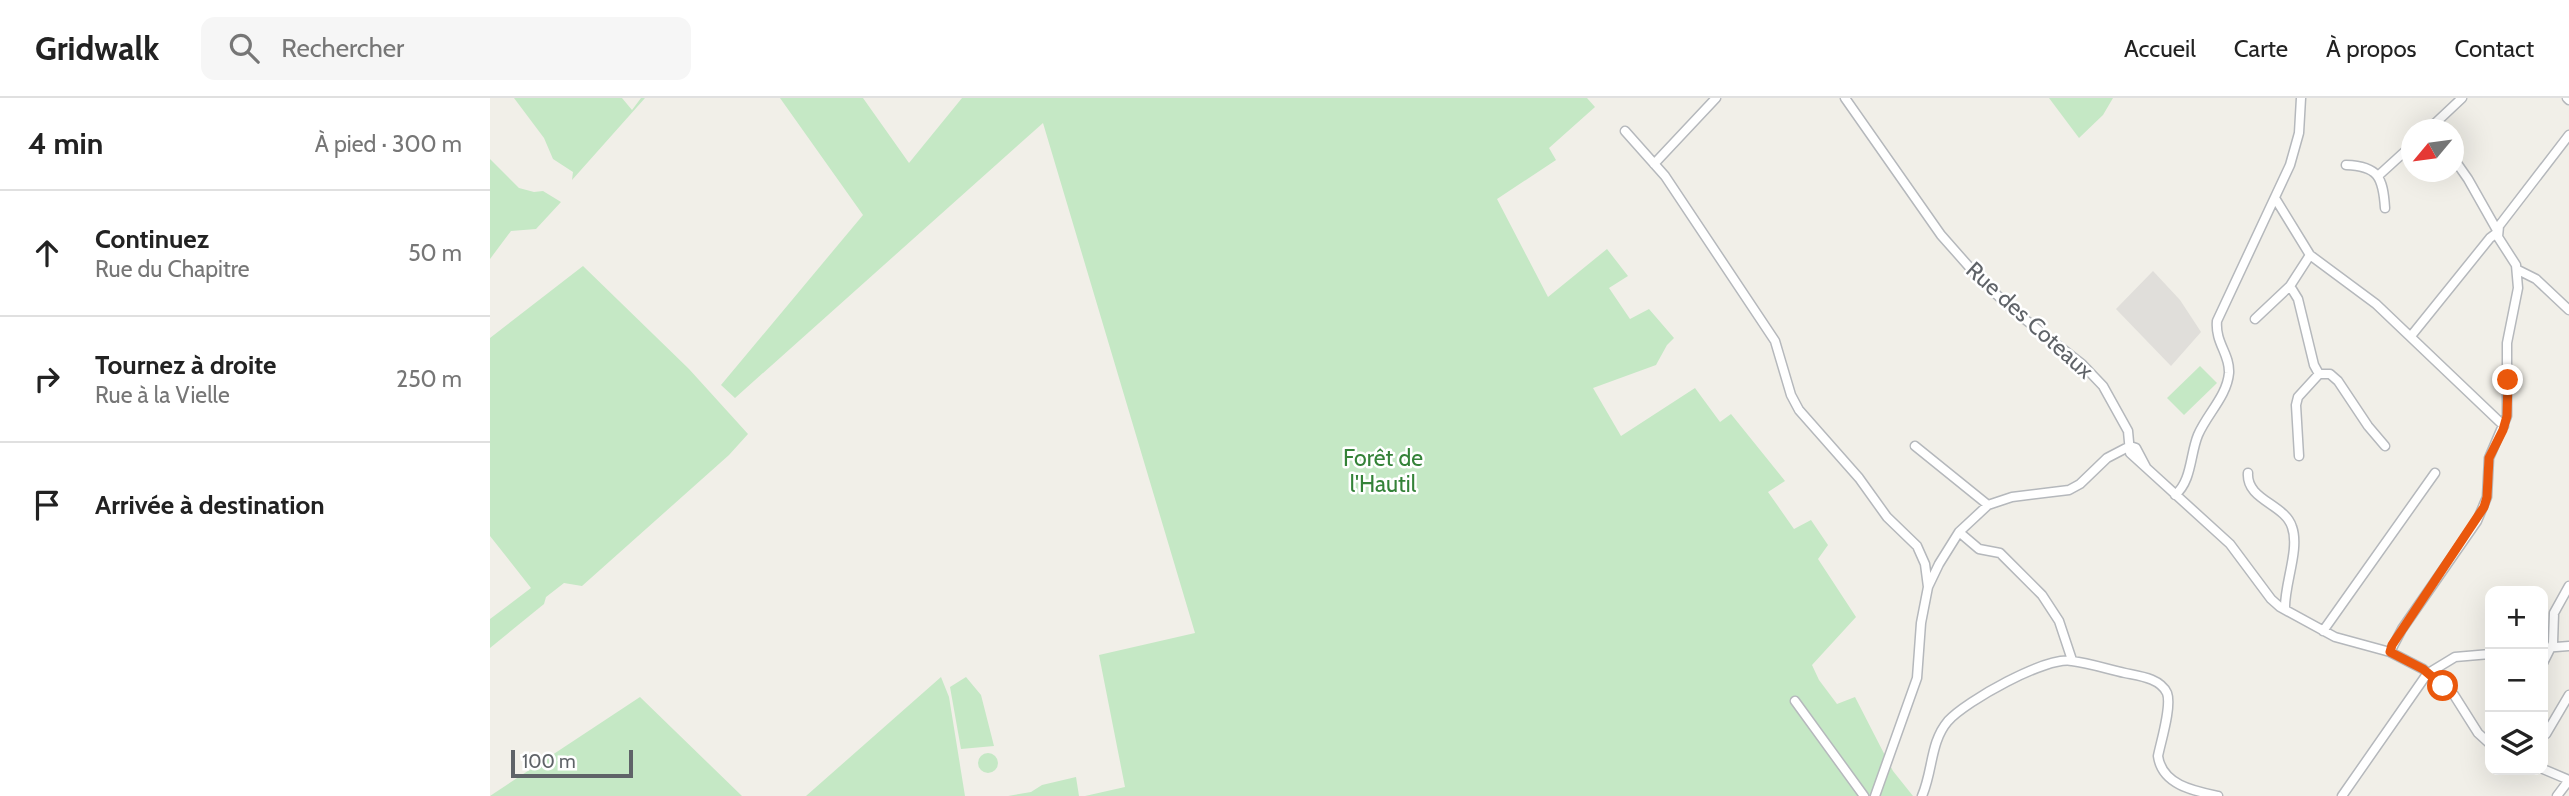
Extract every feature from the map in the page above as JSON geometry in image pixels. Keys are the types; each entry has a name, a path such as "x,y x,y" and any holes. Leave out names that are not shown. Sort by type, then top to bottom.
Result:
{"street":[{"path":"1654,163 1716,98"},
{"name":"Rue des Coteaux","path":"1845,98 1941,235 1971,270 2013,310 2082,364 2103,386 2125,426 2130,453 2230,544 2271,599 2323,631 2390,652 2423,669 2454,695 2485,734"},
{"path":"2175,495 2181,491 2186,480 2197,438 2225,390 2230,372 2217,338 2217,321 2296,147 2301,98"},
{"path":"2440,119 2462,98"},
{"path":"1625,131 1665,176 1775,341 1791,395 1799,411 1859,478 1887,517 1917,546 1925,564 1928,587"},
{"path":"2412,336 2490,238 2498,232 2502,220 2569,135"},
{"path":"2378,176 2401,155"},
{"path":"2346,165 2363,165 2378,176 2384,188 2385,208"},
{"path":"2464,174 2518,270 2536,279 2569,310"},
{"path":"2275,198 2310,256 2376,304 2504,426"},
{"path":"2255,319 2290,286 2310,256"},
{"path":"2390,652 2392,645 2484,507 2489,458 2504,426 2508,391 2508,342 2518,292 2518,270"},
{"path":"2290,286 2298,299 2314,365 2319,374"},
{"path":"2299,456 2296,405 2298,397 2319,374 2330,374 2338,381 2385,446"},
{"path":"1915,446 1989,505"},
{"path":"1875,796 1917,678 1921,623 1928,587 1938,564 1959,531 1989,505 2012,497 2069,490 2080,484 2107,458 2130,446"},
{"path":"2248,473 2247,479 2254,491 2288,518 2293,528 2294,544 2285,610"},
{"path":"2323,631 2435,473"},
{"path":"1959,531 1979,549 2000,554 2042,595 2059,621 2072,660"},
{"path":"2548,643 2554,613 2569,586"},
{"path":"2548,648 2567,649"},
{"path":"2342,796 2427,674 2455,657 2485,654"},
{"path":"1922,796 1930,779 1936,740 1946,723 2020,675 2072,660 2154,680 2166,690 2169,702 2158,756 2159,763 2166,775 2178,785 2218,796"},
{"path":"2548,731 2569,695"},
{"path":"1795,701 1864,796"},
{"path":"2548,771 2569,780 2557,796"}],"shaded area":[{"path":"2153,271 2180,300 2201,332 2171,366 2116,309"}],"green space":[{"path":"514,98 622,98 632,110 641,98 645,98 572,180 573,172 553,159 544,138"},
{"name":"Forêt de l'Hautil","path":"780,98 863,98 909,163 962,98 1587,98 1595,107 1549,148 1556,160 1497,199 1548,297 1607,249 1628,276 1609,288 1630,319 1649,309 1674,338 1656,365 1593,388 1621,436 1695,388 1720,422 1731,414 1785,481 1768,492 1794,529 1811,520 1828,545 1818,559 1856,617 1812,665 1819,680 1837,704 1855,697 1893,771 1913,796 1085,796 1125,787 1099,655 1195,633 1043,123 735,398 721,385 863,215"},
{"path":"2049,98 2113,98 2103,115 2079,138"},
{"path":"490,159 519,188 534,192 543,191 561,202 536,229 511,231 490,259"},
{"path":"583,266 689,369 748,434 729,455 582,586 564,583 546,597 544,604 490,648 490,619 531,588 490,536 490,338"},
{"path":"2200,366 2217,383 2184,415 2167,398"},
{"path":"941,677 949,697 965,796 806,796"},
{"path":"966,677 981,695 994,746 961,749 950,687"},
{"path":"640,697 742,796 490,796"},
{"path":"984,753 992,753 998,763 992,773 984,773 978,767 978,759"},
{"path":"1076,777 1079,796 1008,796 1031,792 1042,785"}],"route":[{"path":"2443,686 2423,669 2390,652 2392,645 2484,507 2489,458 2507,416 2508,380"}]}
